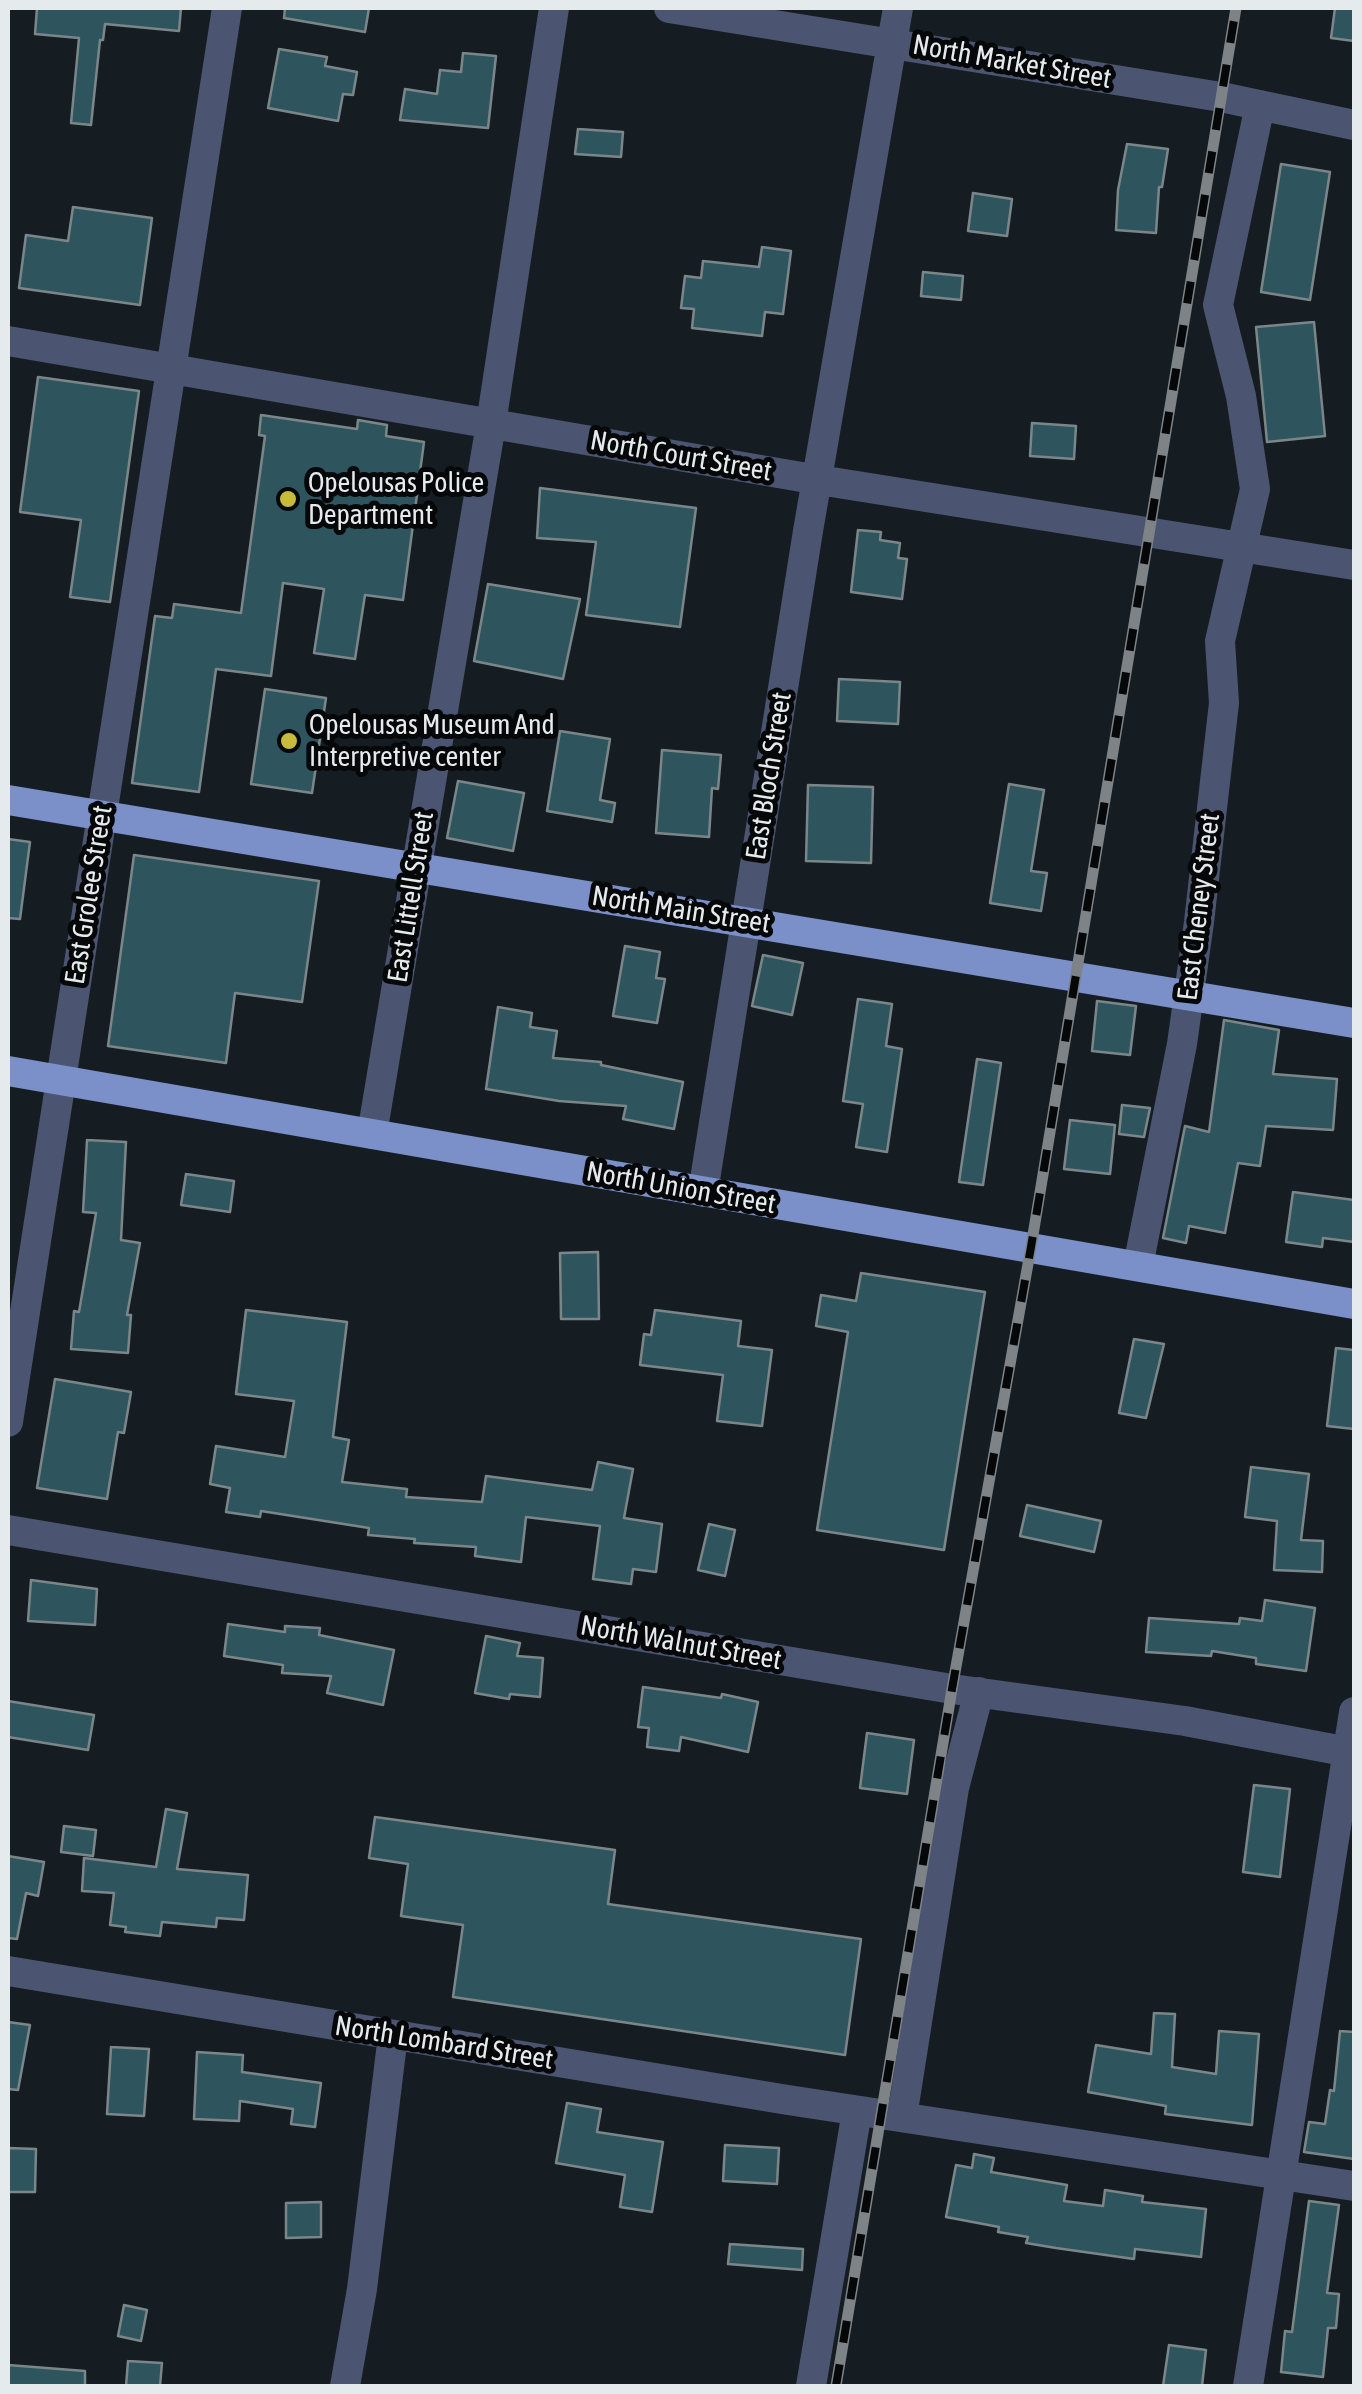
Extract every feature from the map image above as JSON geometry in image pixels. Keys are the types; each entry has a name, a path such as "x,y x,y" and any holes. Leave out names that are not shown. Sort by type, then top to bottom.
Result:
{"main road":[{"name":"North Main Street","path":"8,800 1354,1022"},
{"name":"North Union Street","path":"8,1071 1354,1304"}],"street":[{"name":"East Grolee Street","path":"8,1422 226,8"},
{"name":"East Littell Street","path":"372,1134 491,424 554,8"},
{"name":"North Market Street","path":"669,8 893,42 1354,125"},
{"name":"East Bloch Street","path":"703,1192 808,530 898,8"},
{"name":"East Cheney Street","path":"1138,1266 1182,1044 1200,922 1224,703 1220,641 1254,489 1252,458 1218,305 1260,106"},
{"name":"North Court Street","path":"8,341 819,480 1354,566"},
{"name":"North Walnut Street","path":"8,1530 979,1692 1185,1721 1351,1753"},
{"path":"810,2386 880,2113 979,1692"},
{"path":"1248,2386 1351,1753 1354,1712"},
{"name":"North Lombard Street","path":"8,1971 1354,2186"},
{"path":"345,2386 362,2289 393,2035"}],"building":[{"path":"37,8 181,8 179,31 105,24 91,125 71,123 79,38 35,34"},
{"path":"285,8 369,8 365,32 284,18"},
{"path":"1335,8 1354,8 1354,41 1331,38"},
{"path":"279,49 327,57 325,66 357,72 353,95 343,94 338,121 268,108"},
{"path":"463,53 496,56 488,128 400,120 405,89 437,94 440,70 461,72"},
{"path":"578,129 623,132 621,157 575,154"},
{"path":"1127,144 1168,149 1159,187 1156,233 1116,230 1118,190"},
{"path":"1281,164 1330,172 1310,300 1261,292"},
{"path":"973,193 1012,199 1007,236 968,231"},
{"path":"73,207 152,218 140,305 19,288 26,235 68,241"},
{"path":"762,247 791,251 783,314 765,312 762,336 692,328 694,309 681,308 685,276 701,278 703,261 759,267"},
{"path":"923,272 963,276 961,300 921,296"},
{"path":"1314,322 1325,436 1267,442 1256,327"},
{"path":"38,377 139,391 110,602 70,597 81,520 20,512"},
{"path":"261,415 357,429 358,420 387,425 386,436 424,442 403,600 365,595 355,659 314,653 324,589 283,583 271,676 216,669 199,792 132,783 155,616 172,618 174,604 241,613 265,436 259,435"},
{"path":"1032,423 1076,426 1074,459 1030,456"},
{"path":"540,488 696,508 680,627 586,615 596,542 537,538"},
{"path":"858,530 881,532 880,540 900,543 898,558 907,559 902,599 851,592"},
{"path":"488,584 580,599 563,679 474,661"},
{"path":"839,679 900,682 898,724 837,721"},
{"name":"Opelousas Museum And Interpretive center","path":"265,689 326,698 312,793 251,784"},
{"path":"560,731 610,739 600,800 615,803 612,822 547,811"},
{"path":"662,750 721,755 718,789 712,788 709,837 656,833"},
{"path":"458,781 524,793 513,851 447,838"},
{"path":"1009,784 1044,790 1031,871 1047,873 1041,911 990,903"},
{"path":"808,785 873,787 871,863 806,861"},
{"path":"8,839 30,842 20,919 8,918"},
{"path":"134,855 319,881 302,1002 235,993 226,1063 108,1046"},
{"path":"625,946 660,952 656,978 665,979 657,1023 613,1016"},
{"path":"763,955 803,963 792,1015 752,1006"},
{"path":"858,999 892,1004 886,1046 902,1049 887,1152 856,1147 863,1104 843,1101"},
{"path":"1097,1001 1136,1006 1130,1055 1092,1051"},
{"path":"498,1007 532,1013 530,1027 557,1031 553,1058 601,1062 683,1082 674,1129 623,1119 626,1106 559,1101 486,1089"},
{"path":"1224,1020 1279,1030 1273,1074 1337,1079 1333,1130 1266,1126 1260,1166 1238,1163 1225,1233 1189,1226 1186,1243 1163,1238 1185,1126 1209,1132"},
{"path":"977,1059 1001,1063 983,1185 959,1182"},
{"path":"1122,1105 1150,1108 1144,1137 1119,1134"},
{"path":"1070,1120 1115,1125 1110,1174 1064,1169"},
{"path":"87,1140 126,1142 121,1240 140,1243 127,1315 131,1315 128,1353 71,1349 74,1311 79,1312 96,1213 83,1212"},
{"path":"186,1174 234,1181 230,1212 181,1205"},
{"path":"1293,1192 1354,1200 1354,1242 1323,1238 1322,1247 1286,1242"},
{"path":"598,1252 599,1319 561,1319 560,1253"},
{"path":"861,1273 985,1292 944,1550 817,1530 848,1332 816,1326 821,1295 856,1301"},
{"path":"246,1310 347,1322 333,1437 349,1440 342,1482 407,1489 406,1497 482,1502 486,1476 592,1490 598,1462 633,1469 624,1518 662,1524 656,1572 633,1569 631,1584 593,1579 600,1526 526,1517 521,1562 475,1556 476,1547 368,1535 369,1528 261,1511 260,1517 226,1512 230,1488 210,1484 216,1446 285,1457 294,1401 236,1394"},
{"path":"655,1310 741,1321 738,1346 772,1350 762,1426 717,1421 723,1375 640,1365 644,1334 651,1335"},
{"path":"1134,1339 1164,1344 1146,1418 1119,1413"},
{"path":"1336,1348 1354,1350 1354,1429 1327,1426"},
{"path":"55,1379 131,1392 124,1433 118,1432 107,1499 37,1488"},
{"path":"1251,1467 1309,1474 1301,1540 1323,1541 1322,1572 1274,1570 1277,1521 1245,1517"},
{"path":"1027,1505 1101,1521 1094,1552 1020,1536"},
{"path":"709,1524 735,1530 725,1576 698,1570"},
{"path":"31,1580 97,1589 95,1625 28,1621"},
{"path":"1265,1600 1315,1608 1306,1671 1256,1664 1256,1658 1212,1651 1211,1656 1146,1652 1149,1618 1239,1624 1240,1618 1262,1621"},
{"path":"228,1624 285,1632 285,1626 320,1628 319,1635 394,1650 383,1705 327,1693 331,1676 282,1673 283,1665 224,1656"},
{"path":"486,1636 520,1643 517,1656 543,1658 540,1697 510,1694 509,1699 475,1693"},
{"path":"643,1687 721,1698 722,1694 758,1702 748,1752 681,1737 679,1751 647,1747 649,1728 638,1727"},
{"path":"8,1701 94,1715 88,1750 8,1737"},
{"path":"867,1733 914,1740 907,1794 860,1788"},
{"path":"1254,1785 1290,1789 1280,1877 1243,1872"},
{"path":"166,1809 187,1813 177,1869 248,1875 244,1920 217,1918 216,1927 162,1922 160,1936 125,1932 126,1927 110,1925 114,1893 82,1891 84,1858 156,1867"},
{"path":"375,1817 615,1850 608,1904 861,1939 845,2055 453,1997 463,1925 401,1916 408,1864 369,1858"},
{"path":"64,1826 96,1830 93,1856 61,1852"},
{"path":"8,1856 44,1862 38,1896 26,1893 17,1939 8,1938"},
{"path":"1154,2013 1175,2014 1172,2067 1216,2074 1219,2031 1259,2034 1252,2125 1165,2114 1166,2106 1088,2092 1096,2045 1151,2054"},
{"path":"8,2022 30,2025 18,2090 8,2089"},
{"path":"1340,2031 1354,2032 1354,2159 1304,2152 1309,2122 1325,2124 1330,2090 1334,2091"},
{"path":"111,2047 149,2049 144,2116 107,2114"},
{"path":"197,2052 243,2055 242,2072 321,2083 315,2127 291,2124 293,2109 240,2101 239,2121 194,2119"},
{"path":"567,2103 601,2109 597,2132 663,2142 652,2212 620,2207 625,2175 556,2163"},
{"path":"725,2145 779,2148 777,2184 723,2181"},
{"path":"8,2148 36,2149 35,2192 8,2192"},
{"path":"974,2154 994,2158 991,2172 1067,2185 1064,2201 1103,2206 1105,2190 1143,2196 1142,2202 1206,2209 1201,2257 1135,2249 1134,2259 1056,2248 1026,2243 1028,2237 998,2232 999,2227 946,2217 956,2165 972,2168"},
{"path":"1309,2201 1339,2205 1327,2293 1339,2294 1336,2328 1328,2328 1323,2377 1281,2372 1285,2331 1292,2332"},
{"path":"321,2202 321,2237 286,2238 286,2203"},
{"path":"730,2244 803,2249 802,2270 728,2264"},
{"path":"124,2305 147,2310 141,2341 118,2336"},
{"path":"1169,2345 1206,2350 1202,2386 1163,2386"},
{"path":"128,2361 162,2363 160,2386 126,2386"},
{"path":"8,2365 85,2371 85,2386 8,2386"}],"railway":[{"path":"836,2386 952,1689 1031,1247 1236,8"}],"place":[{"name":"Opelousas Police Department","path":"288,499"},
{"name":"Opelousas Museum And Interpretive center","path":"289,741"}]}
